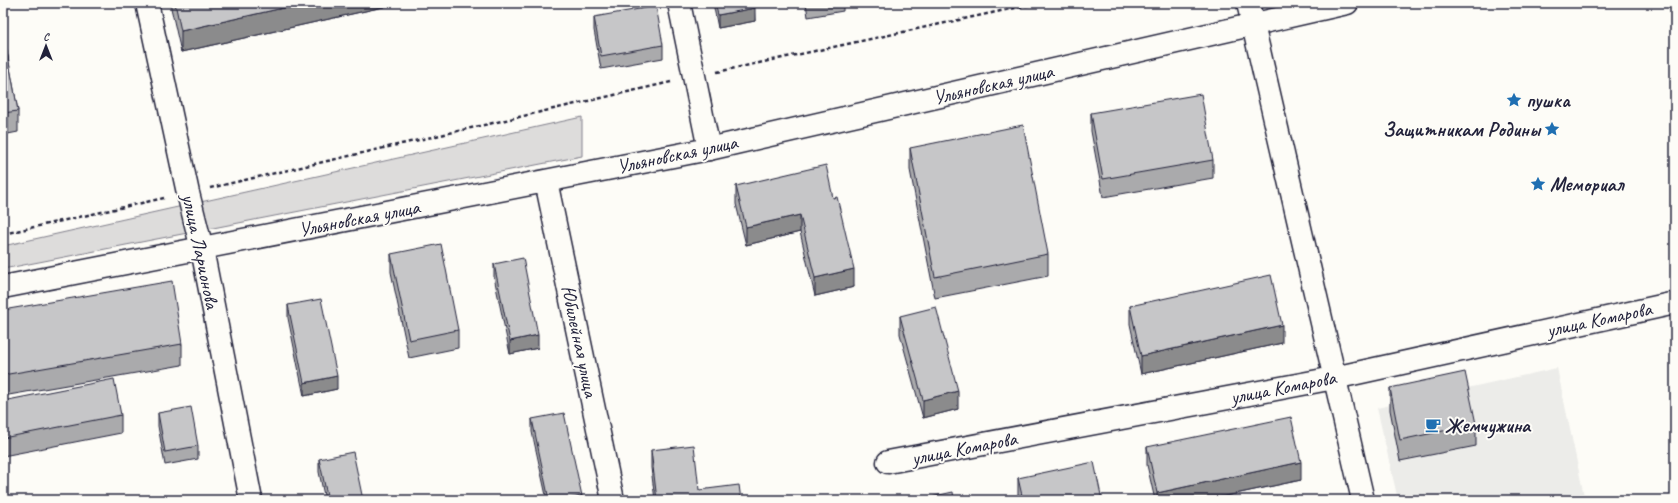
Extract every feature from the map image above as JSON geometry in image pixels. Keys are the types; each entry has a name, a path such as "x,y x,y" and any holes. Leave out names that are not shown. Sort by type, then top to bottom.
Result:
{"street":[{"name":"улица Ларионова","path":"147,3 188,193 202,249 251,500"},
{"path":"679,3 709,148"},
{"path":"1248,3 1363,500"},
{"name":"Ульяновская улица","path":"3,287 709,148 1347,3"},
{"name":"Юбилейная улица","path":"546,181 613,500"},
{"name":"улица Комарова","path":"888,462 1334,378 1675,303"}],"path":[{"path":"3,234 694,77 1038,3"}],"shaded area":[{"path":"582,117 582,156 3,269 3,246"},
{"path":"1557,368 1585,500 1398,500 1377,408"}],"building":[{"path":"175,3 305,3 181,31"},
{"path":"715,3 754,3 755,8 718,15"},
{"path":"656,6 663,45 601,56 594,17"},
{"path":"3,30 18,111 3,113"},
{"path":"1201,94 1213,160 1103,179 1091,113"},
{"path":"1023,125 1048,254 935,277 910,148"},
{"path":"826,165 833,198 837,197 854,269 815,278 800,215 746,227 736,186"},
{"path":"441,244 458,330 409,340 391,254"},
{"path":"523,258 538,335 510,341 494,264"},
{"path":"1271,275 1282,325 1141,356 1130,306"},
{"path":"172,281 182,344 3,375 3,310"},
{"path":"321,299 337,376 304,383 288,305"},
{"path":"936,307 958,391 923,400 900,316"},
{"path":"1465,372 1476,424 1400,440 1390,388"},
{"path":"114,379 121,415 3,438 3,401"},
{"path":"191,407 198,446 165,452 158,413"},
{"path":"564,413 582,496 563,500 549,500 532,419"},
{"path":"1291,417 1301,462 1157,493 1147,447"},
{"path":"694,445 699,490 739,485 741,500 657,500 651,450"},
{"path":"353,452 363,500 328,500 319,459"},
{"path":"1094,462 1102,500 1023,500 1018,478"},
{"path":"953,492 954,500 917,500"}],"place":[{"name":"пушка","path":"1514,100"},
{"name":"Защитникам Родины","path":"1552,129"},
{"name":"Мемориал","path":"1538,184"},
{"name":"Жемчужина","path":"1433,425"}]}
